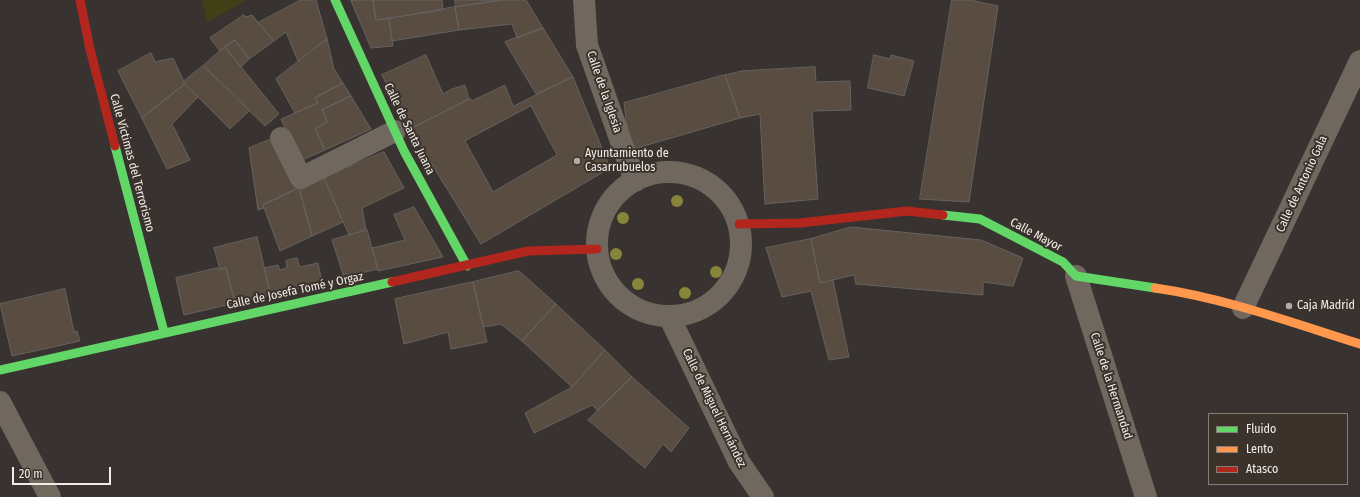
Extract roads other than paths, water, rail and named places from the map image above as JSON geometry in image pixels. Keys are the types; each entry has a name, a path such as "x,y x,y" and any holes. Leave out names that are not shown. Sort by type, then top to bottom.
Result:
{"street":[{"name":"Calle Víctimas del Terrorismo","path":"80,0 90,49 164,332"},
{"name":"Calle de Santa Juana","path":"335,0 404,151 467,266"},
{"name":"Calle de la Iglesia","path":"584,0 587,45 634,181"},
{"name":"Calle de Antonio Gala","path":"1243,308 1360,61"},
{"path":"281,138 301,178 395,131"},
{"path":"676,173 697,178 716,189 730,205 739,224 742,246 737,268 727,288 711,303 691,313 669,316 648,313 628,304 612,289 602,270 597,249 599,228 606,210 618,193 634,181 655,174 676,173"},
{"name":"Calle Mayor","path":"739,224 800,223 907,212 980,219 1063,262 1076,276"},
{"name":"Calle de Josefa Tomé y Orgaz","path":"0,370 164,332 467,266 528,251 597,249"},
{"path":"1076,276 1179,291 1243,308 1360,344"},
{"name":"Calle de la Hermandad","path":"1076,276 1146,497"},
{"name":"Calle de Miguel Hernández","path":"669,316 739,462 763,497"},
{"path":"0,402 50,497"}],"place":[{"name":"Ayuntamiento de Casarrubuelos","path":"577,161"},
{"name":"Caja Madrid","path":"1289,306"}]}
